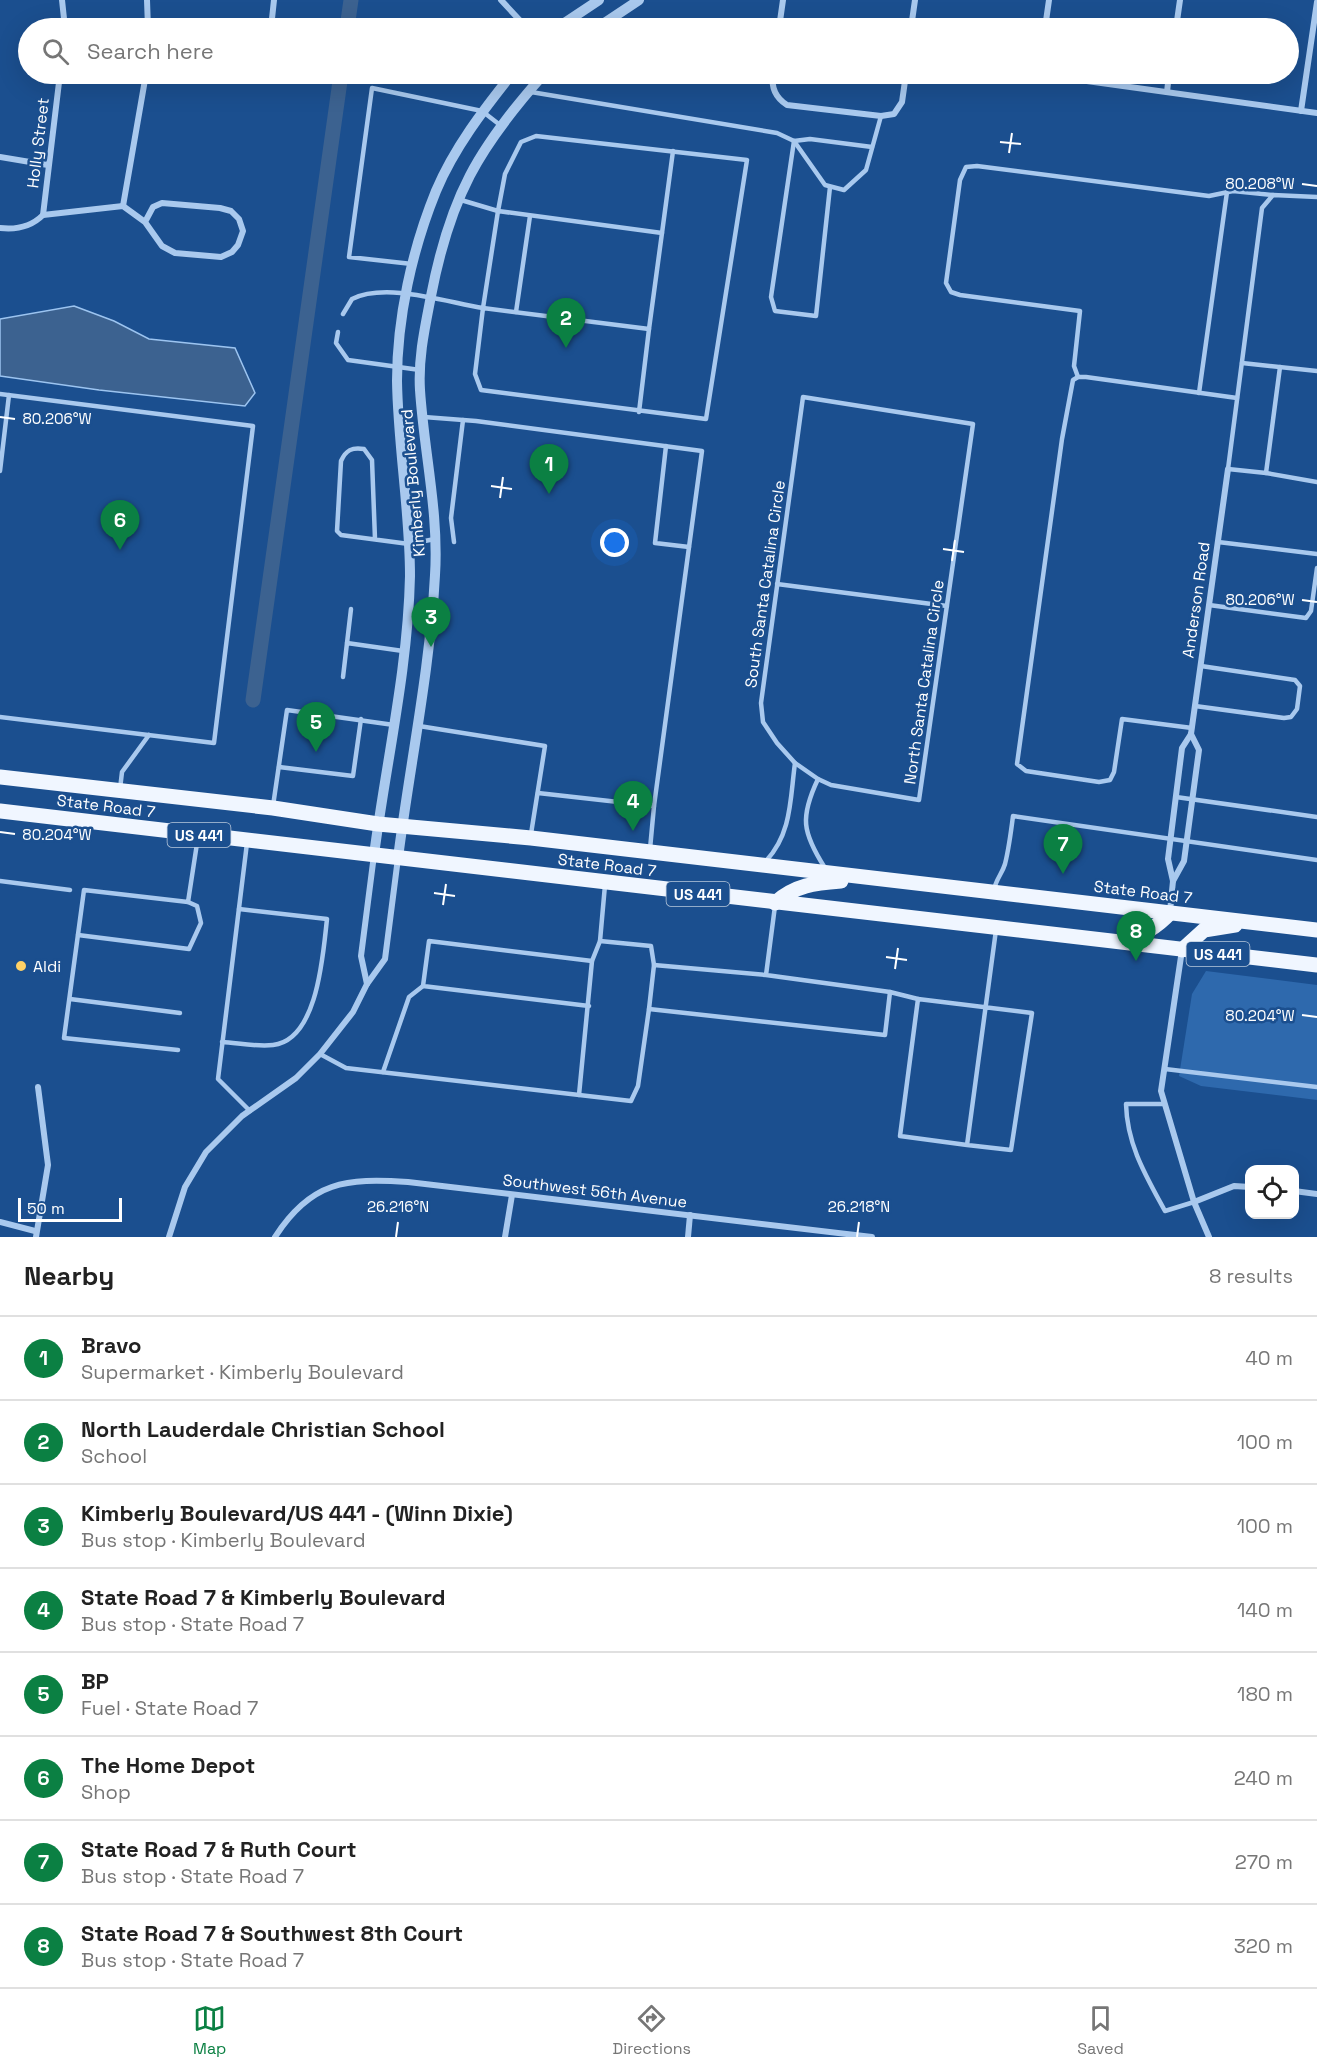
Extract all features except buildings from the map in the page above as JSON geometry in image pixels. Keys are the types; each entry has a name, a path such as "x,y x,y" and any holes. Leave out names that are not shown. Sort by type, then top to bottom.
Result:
{"main road":[{"name":"State Road 7","path":"0,777 273,808 378,824 531,838 1317,930"},
{"name":"State Road 7","path":"0,811 1317,965"},
{"path":"775,903 787,892 807,884 874,878"},
{"path":"1120,942 1145,934 1170,913"},
{"path":"1182,950 1192,938 1204,930 1252,922"}],"street":[{"path":"62,0 64,18"},
{"path":"147,0 148,18"},
{"path":"272,18 274,0"},
{"path":"501,0 518,18"},
{"path":"572,18 598,0"},
{"path":"780,18 783,0"},
{"path":"912,18 915,0"},
{"path":"1046,18 1049,0"},
{"path":"1177,18 1180,0"},
{"path":"611,18 634,1"},
{"path":"1300,111 1317,2"},
{"name":"Holly Street","path":"44,215 59,84"},
{"path":"123,206 144,84"},
{"name":"Kimberly Boulevard","path":"367,984 361,956 394,724 408,606 409,544 398,368 405,294 436,191 482,111 504,84"},
{"name":"Kimberly Boulevard","path":"170,1237 184,1187 206,1152 250,1111 296,1078 321,1054 353,1012 367,984 385,958 429,656 435,539 422,417 420,370 430,299 443,239 472,167 500,125 535,84"},
{"path":"772,84 779,100 787,105 881,116 894,114 902,102 905,84"},
{"path":"1109,84 1317,113"},
{"path":"1167,92 1168,84"},
{"path":"0,157 48,165"},
{"path":"0,228 11,229 34,224 44,215 123,206 145,222 162,246 175,253 221,257 232,252 238,245 243,231 239,219 231,211 220,208 162,203 153,207 145,222"},
{"name":"Anderson Road","path":"1170,913 1173,881 1168,859 1170,839 1182,748 1192,731 1228,469"},
{"name":"Anderson Road","path":"1173,881 1184,861 1199,750 1192,731"},
{"path":"1182,950 1161,1091 1194,1202 1209,1237"},
{"path":"0,1222 36,1234 48,1165 38,1088"},
{"name":"Southwest 56th Avenue","path":"275,1237 290,1214 317,1194 335,1185 363,1179 408,1182 872,1237"},
{"path":"1194,1202 1234,1186 1245,1187"},
{"path":"1299,1192 1317,1194"},
{"path":"506,1237 512,1195"},
{"path":"688,1237 690,1215"}],"lane":[{"path":"413,264 349,257 372,88 482,111 500,125"},
{"path":"528,91 777,133 794,141 825,185 844,190 866,170 881,116"},
{"path":"536,136 747,160 706,419 481,390 475,374 498,211 505,174 521,142 536,136"},
{"path":"794,141 810,139 872,147"},
{"path":"794,141 771,297 775,311 816,316 830,187"},
{"path":"639,412 673,151"},
{"path":"1078,376 1074,366 1080,311 960,295 951,292 946,283 960,180 966,168 977,166 1209,196 1227,192 1317,197"},
{"path":"1199,393 1227,192"},
{"path":"1273,195 1262,208 1228,469 1317,482"},
{"path":"458,199 498,211 662,233"},
{"path":"516,312 530,216"},
{"path":"343,314 348,304 358,296 374,292 405,294 483,308 649,329"},
{"path":"338,332 336,343 348,360 420,370"},
{"path":"1242,363 1317,371"},
{"path":"1266,473 1280,367"},
{"path":"1078,376 1237,398"},
{"path":"1078,376 1070,387 1017,764 1026,771 1099,782 1110,780 1114,772 1122,719 1192,731"},
{"path":"0,394 253,426 214,743 0,717"},
{"path":"0,471 9,395"},
{"name":"South Santa Catalina Circle","path":"919,800 831,785 795,763 763,722 761,703 803,397 973,424"},
{"path":"422,417 463,420 702,451 654,806 650,852"},
{"path":"454,542 451,518 463,420"},
{"name":"North Santa Catalina Circle","path":"919,800 973,424"},
{"path":"666,446 655,543 689,548"},
{"path":"375,539 372,460 364,449 350,449 344,453 341,461 337,531 341,535 409,544 435,539"},
{"path":"1218,542 1317,554"},
{"path":"1209,605 1305,618 1311,611 1317,568"},
{"path":"777,584 947,606"},
{"path":"343,677 351,609"},
{"path":"347,643 403,651"},
{"path":"1195,706 1284,718 1292,717 1297,709 1300,686 1295,680 1201,666"},
{"path":"273,808 287,710 394,724"},
{"path":"279,767 353,776 361,719"},
{"path":"417,726 545,746 531,838"},
{"path":"120,790 122,772 149,735"},
{"path":"762,866 779,846 788,822 795,763"},
{"path":"818,778 808,798 805,816 806,833 828,873"},
{"path":"538,793 654,806"},
{"path":"1176,797 1317,817"},
{"path":"994,892 996,878 1004,868 1013,816 1317,860"},
{"path":"188,902 198,834"},
{"path":"247,840 218,1079 250,1111"},
{"path":"0,881 70,890"},
{"path":"579,1095 592,961 600,940 605,882"},
{"path":"78,935 189,950 201,923 197,906 188,902 84,890 64,1038 178,1050"},
{"path":"766,975 775,903"},
{"path":"222,1041 273,1045 289,1040 305,1024 320,977 327,919 239,909"},
{"path":"967,1145 997,928"},
{"path":"321,1054 346,1068 631,1101 638,1086 649,1009 654,965 651,946 600,940"},
{"path":"383,1072 409,997 423,986 429,941 592,961"},
{"path":"654,965 766,975 890,992 918,999 1032,1013 1011,1150 900,1136 918,999"},
{"path":"423,986 589,1006"},
{"path":"649,1009 885,1035 890,992"},
{"path":"70,999 180,1013"},
{"path":"1165,1069 1317,1087"},
{"path":"1165,1104 1126,1104 1127,1130 1144,1173 1166,1211 1194,1202"}],"shaded area":[{"path":"74,306 114,321 149,339 235,348 255,393 245,406 99,390 0,376 0,319"},
{"path":"1206,971 1317,985 1317,1100 1201,1086 1179,1076 1192,994"}],"waterway":[{"path":"348,18 351,0"},
{"path":"253,700 340,84"}],"place":[{"name":"North Lauderdale Christian School","path":"566,348"},
{"name":"Bravo","path":"549,494"},
{"name":"The Home Depot","path":"120,550"},
{"name":"Kimberly Boulevard/US 441 - (Winn Dixie)","path":"431,647"},
{"name":"BP","path":"316,752"},
{"name":"State Road 7 & Kimberly Boulevard","path":"633,831"},
{"name":"State Road 7 & Ruth Court","path":"1063,874"},
{"name":"State Road 7 & Southwest 8th Court","path":"1136,961"},
{"name":"Aldi","path":"21,966"}]}
